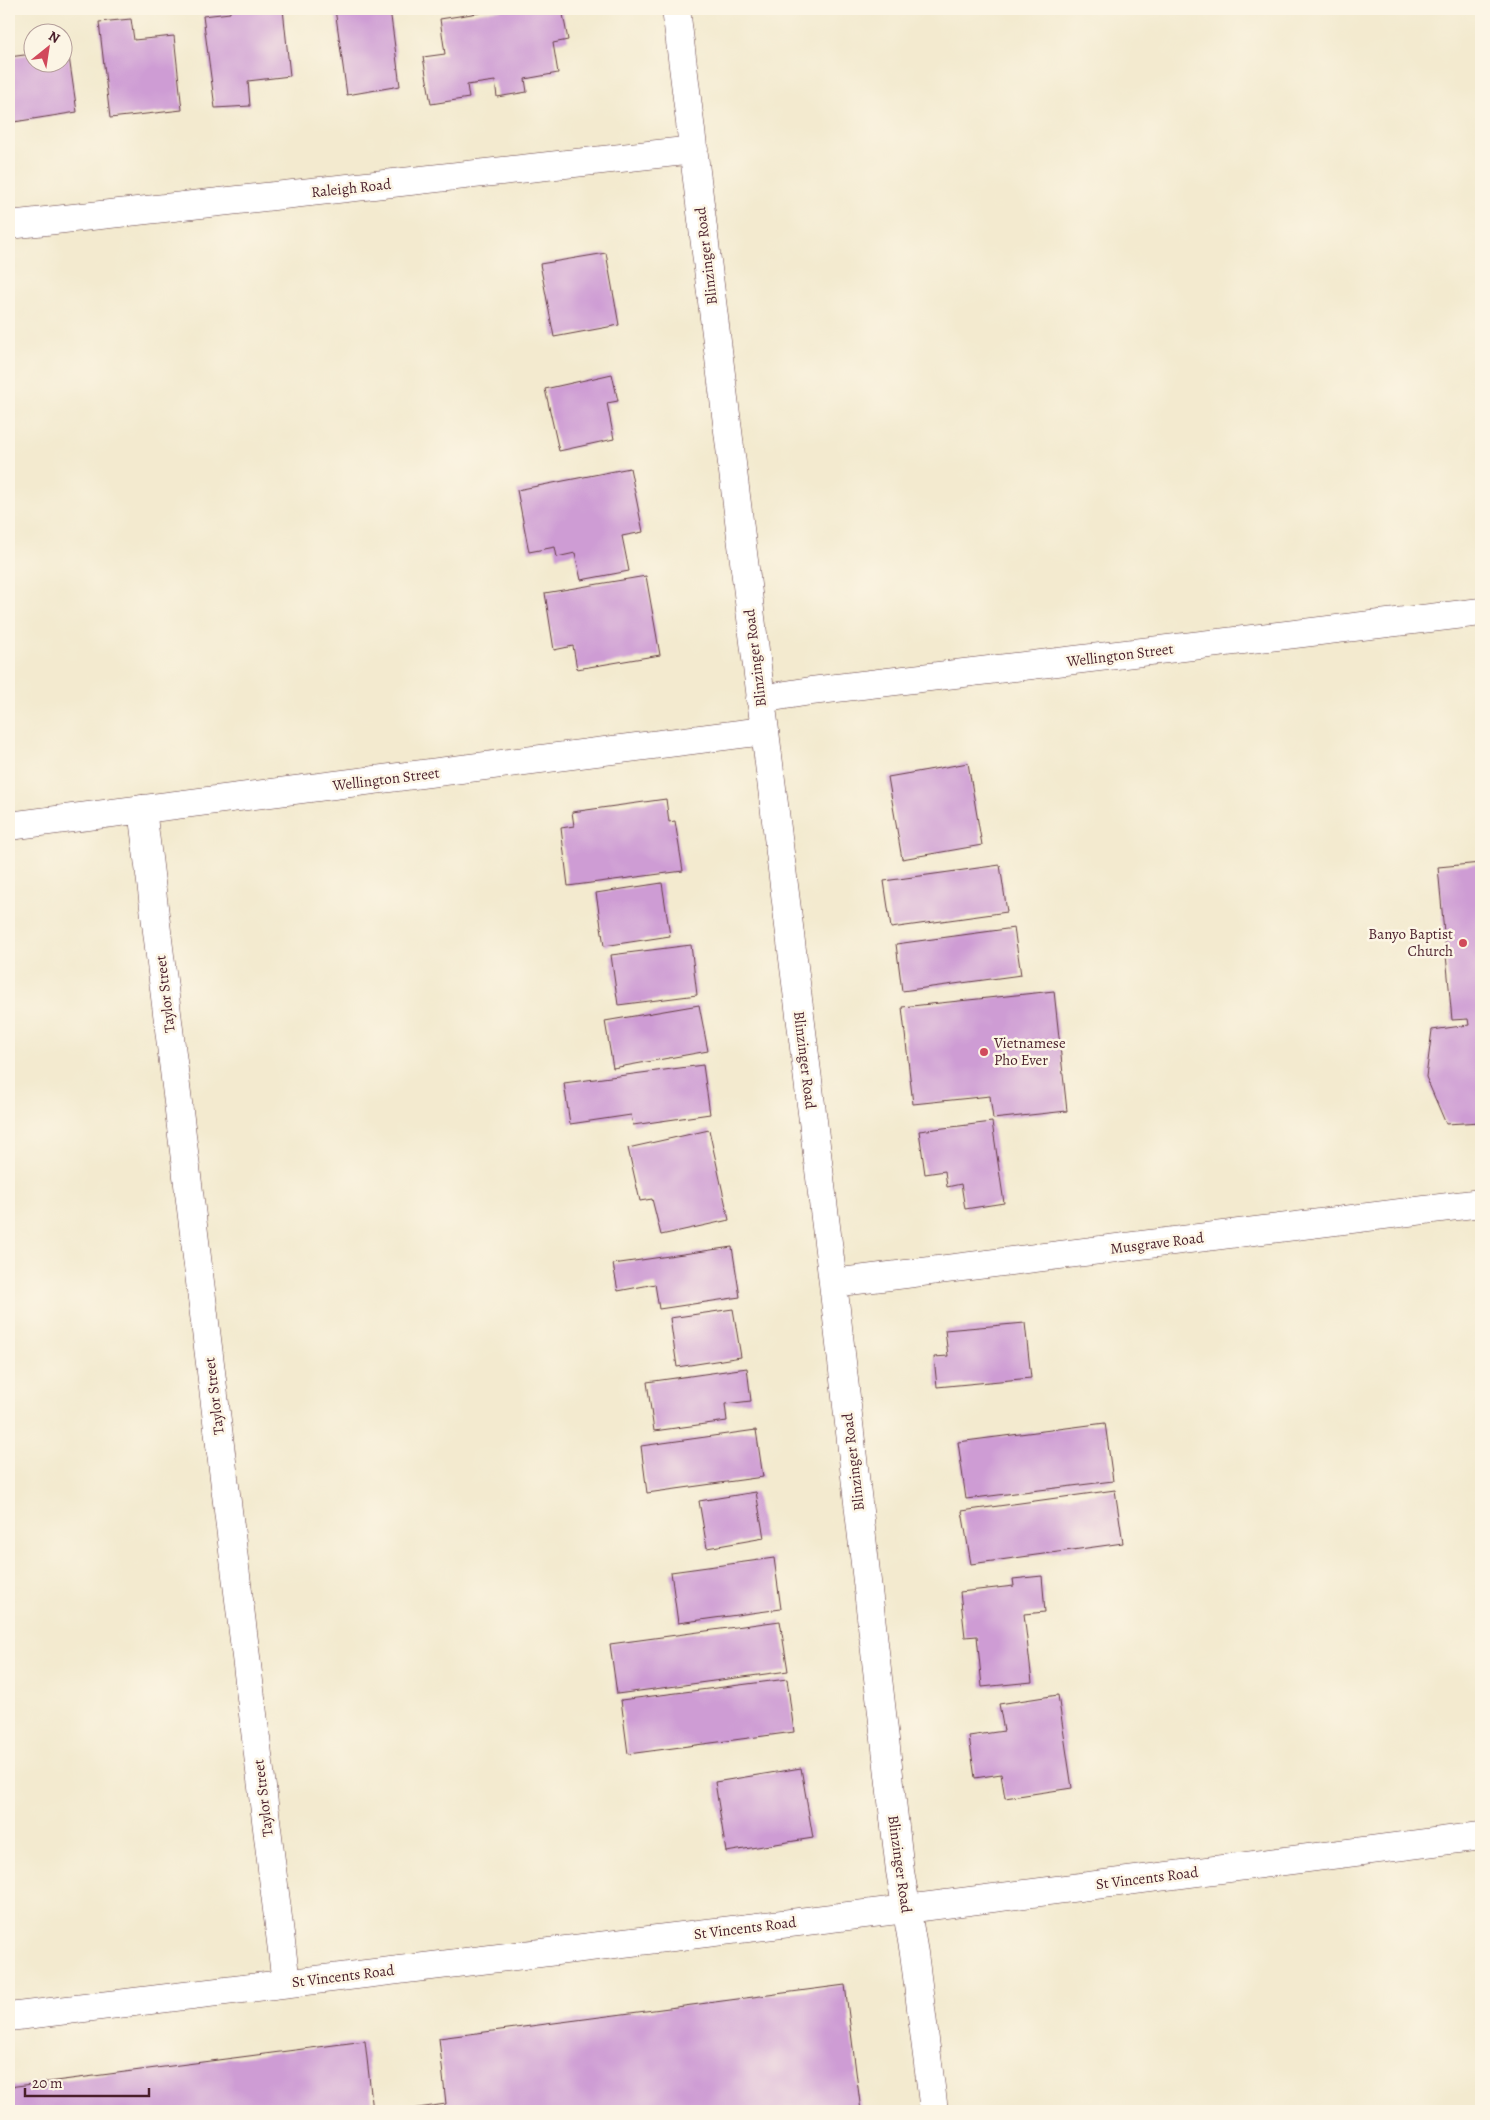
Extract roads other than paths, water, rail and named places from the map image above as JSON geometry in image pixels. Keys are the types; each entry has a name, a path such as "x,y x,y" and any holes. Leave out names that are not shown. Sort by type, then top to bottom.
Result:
{"street":[{"name":"Blinzinger Road","path":"676,9 833,1283 906,1908 914,1953 934,2111"},
{"name":"Raleigh Road","path":"9,225 694,150"},
{"name":"Wellington Street","path":"760,699 1481,612"},
{"name":"Wellington Street","path":"9,826 764,731"},
{"name":"Taylor Street","path":"142,809 286,1983"},
{"name":"Musgrave Road","path":"833,1283 1481,1203"},
{"name":"St Vincents Road","path":"9,2017 1481,1836"}],"place":[{"name":"Banyo Baptist Church","path":"1463,943"},
{"name":"Vietnamese Pho Ever","path":"984,1052"}]}
